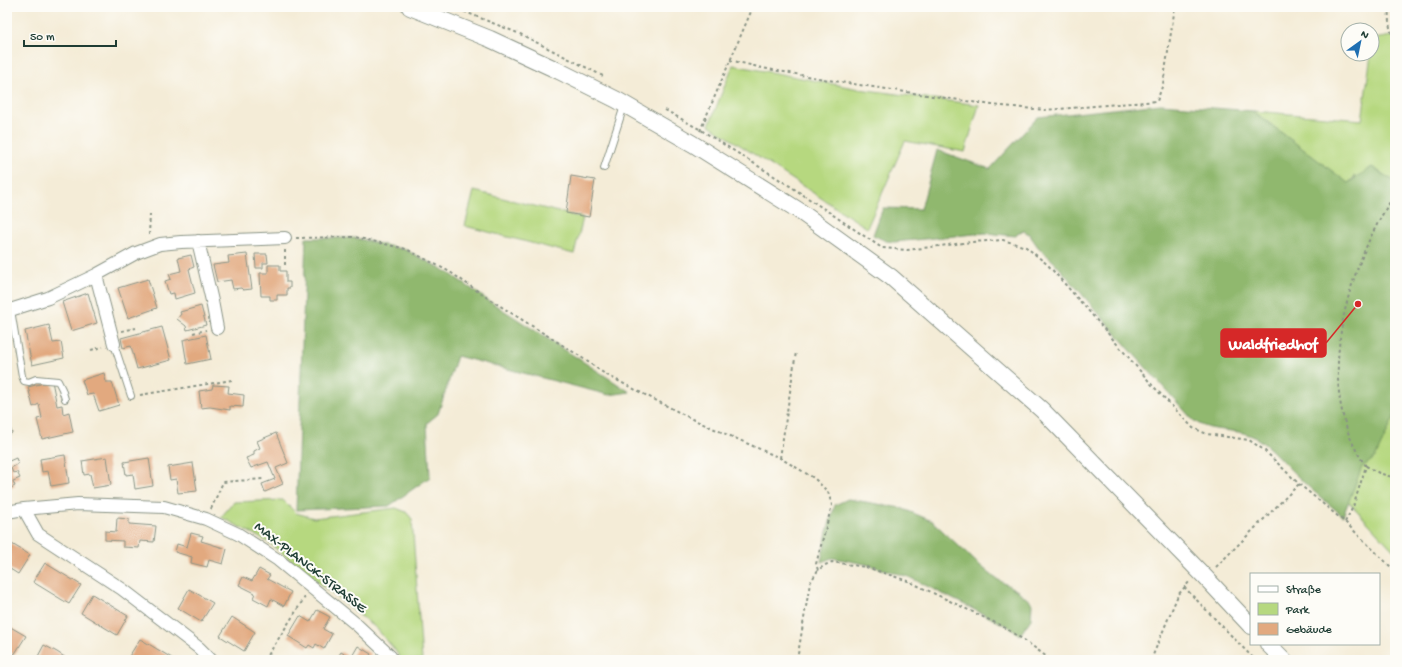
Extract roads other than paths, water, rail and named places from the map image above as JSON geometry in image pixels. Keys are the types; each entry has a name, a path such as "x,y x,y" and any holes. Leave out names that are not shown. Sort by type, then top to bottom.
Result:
{"street":[{"path":"410,7 490,39 545,64 624,104 692,144 798,210 891,278 1042,410 1250,625"},
{"path":"9,310 48,298 96,276 136,253 160,244 285,238"},
{"path":"198,241 212,301 216,328"},
{"path":"96,276 114,344"},
{"name":"MAX-PLANCK-STRASSE","path":"7,512 78,504 164,507 206,519 238,534 278,560 356,624 390,656 392,660"},
{"path":"24,509 38,534 122,589 198,648 211,660"},
{"path":"1269,645 1284,660"}],"lane":[{"path":"604,168 624,104"},
{"path":"9,310 24,381 29,382 36,379 58,381 62,389 64,399"},
{"path":"114,344 131,396"}],"place":[{"name":"Waldfriedhof","path":"1358,304"}]}
